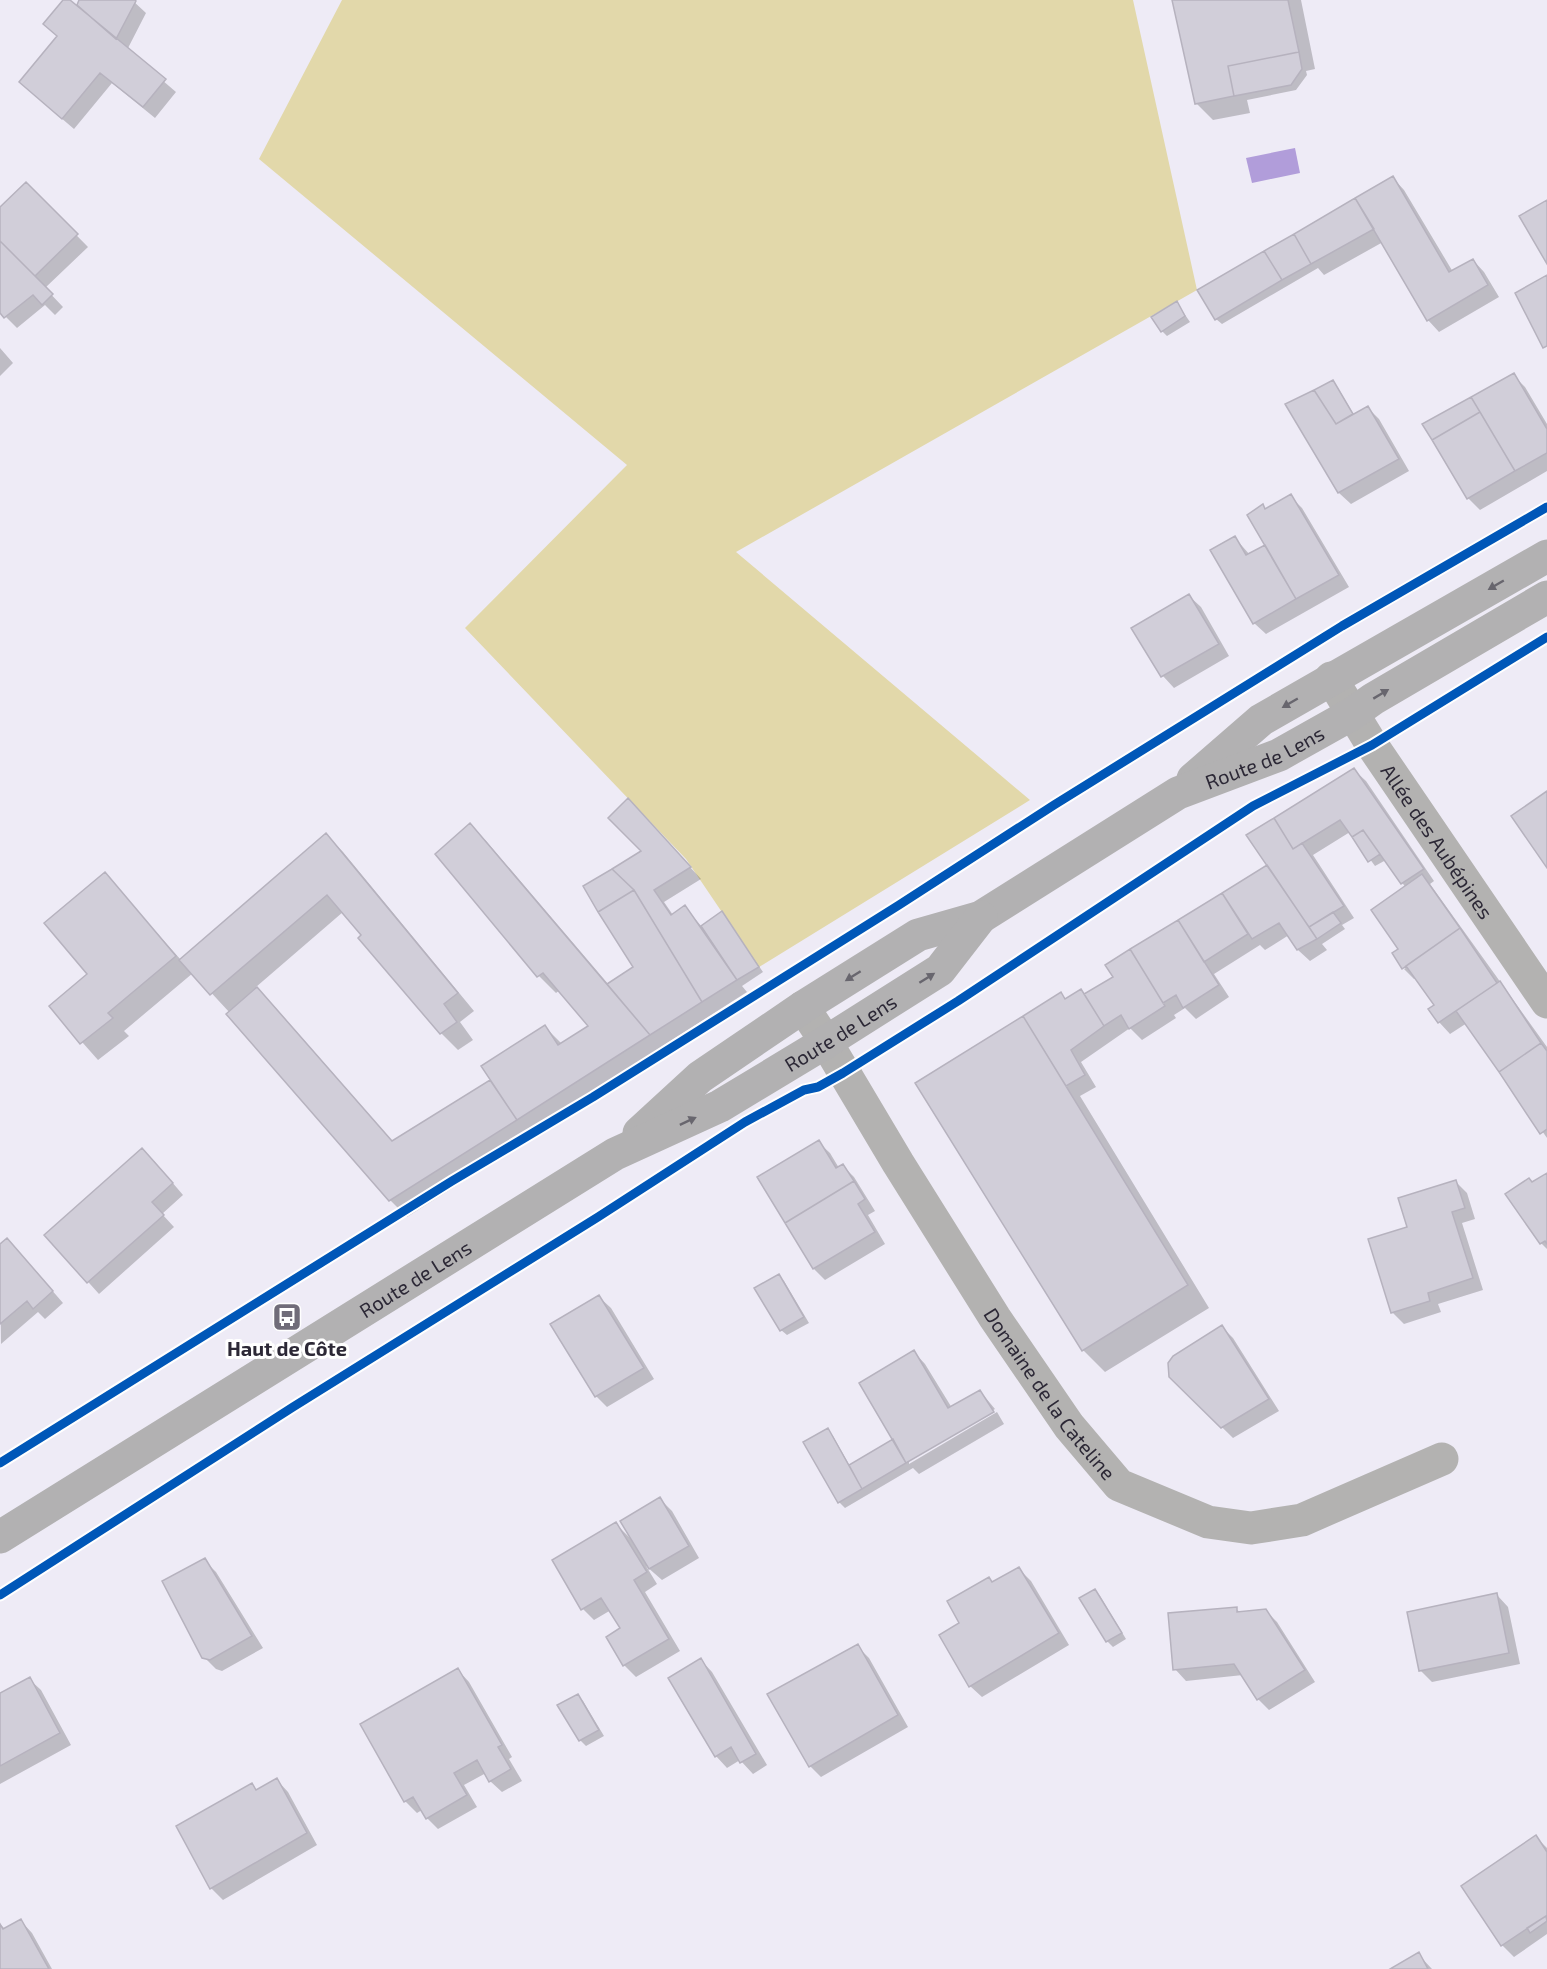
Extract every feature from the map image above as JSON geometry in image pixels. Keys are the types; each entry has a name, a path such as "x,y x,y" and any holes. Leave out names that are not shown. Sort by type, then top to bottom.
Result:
{"main road":[{"path":"1178,792 1261,720 1547,556"},
{"name":"Route de Lens","path":"615,1154 700,1077 803,1007 918,935 981,917 1178,792 1279,755 1547,597"},
{"name":"Route de Lens","path":"0,1537 615,1154 720,1106 940,970 981,917"}],"street":[{"name":"Allée des Aubépines","path":"1331,678 1352,714 1547,1002"},
{"name":"Domaine de la Cateline","path":"803,1007 995,1318 1069,1426 1119,1485 1208,1522 1251,1528 1302,1520 1442,1459"}],"shaded area":[{"path":"342,0 1133,0 1197,290 736,552 1030,800 759,967 686,859 465,628 627,465 259,159"},
{"path":"1295,148 1300,173 1252,183 1246,158"}],"building":[{"path":"63,0 70,0 166,79 143,107 100,73 62,119 19,82 57,36 43,24"},
{"path":"79,0 136,1 116,39 77,5"},
{"path":"1172,0 1288,0 1299,52 1228,66 1234,96 1195,104"},
{"path":"1299,52 1302,69 1291,85 1234,96 1228,66"},
{"path":"1393,176 1449,272 1473,259 1488,285 1427,321 1355,198"},
{"path":"26,182 78,234 35,276 0,241 0,207"},
{"path":"1355,198 1374,229 1311,264 1294,234"},
{"path":"1547,200 1547,264 1519,216"},
{"path":"1294,234 1311,264 1282,280 1264,251"},
{"path":"0,241 53,294 42,305 33,295 4,318 0,313"},
{"path":"1264,251 1282,280 1215,320 1197,290"},
{"path":"1547,275 1547,346 1543,348 1515,293"},
{"path":"1177,301 1185,316 1161,332 1151,317"},
{"path":"1514,373 1547,429 1547,453 1515,471 1471,397"},
{"path":"1333,380 1353,414 1336,424 1314,390"},
{"path":"1314,390 1336,424 1368,406 1399,459 1338,493 1285,404"},
{"path":"1471,397 1480,412 1432,440 1422,424"},
{"path":"1480,412 1515,471 1467,499 1432,440"},
{"path":"1291,494 1339,575 1296,599 1247,515 1263,504 1265,509"},
{"path":"1235,536 1246,555 1265,545 1296,599 1253,624 1210,550"},
{"path":"1189,594 1219,644 1161,677 1131,628"},
{"path":"1354,768 1424,869 1401,884 1363,830 1352,837 1340,820 1293,849 1274,818"},
{"path":"1547,791 1547,868 1511,816"},
{"path":"628,798 691,867 654,890 671,915 685,905 737,980 702,1002 634,890 612,869 641,851 608,818"},
{"path":"1274,818 1293,849 1302,843 1344,906 1309,927 1246,835"},
{"path":"470,823 650,1035 517,1120 481,1066 545,1025 558,1045 588,1026 543,973 537,977 435,854"},
{"path":"1363,830 1380,854 1368,862 1352,837"},
{"path":"326,833 458,993 444,1004 457,1022 440,1034 358,938 361,935 327,895 210,995 179,960"},
{"path":"1267,865 1317,939 1297,950 1279,923 1252,939 1222,893"},
{"path":"612,869 634,890 598,912 583,886"},
{"path":"105,872 176,956 108,1013 113,1018 80,1044 49,1006 87,974 44,923"},
{"path":"1422,874 1460,928 1402,969 1392,953 1398,949 1371,910"},
{"path":"634,890 702,1002 650,1035 607,984 633,967 598,912"},
{"path":"1222,893 1248,934 1204,962 1178,920"},
{"path":"722,911 759,967 737,980 701,926"},
{"path":"1333,912 1341,923 1317,939 1309,927"},
{"path":"1178,920 1219,985 1183,1008 1176,995 1163,1003 1130,949"},
{"path":"1460,928 1497,983 1438,1023 1428,1009 1434,1005 1406,966"},
{"path":"1130,949 1165,1006 1129,1029 1121,1015 1104,1026 1084,994 1113,977 1105,965"},
{"path":"1500,981 1541,1043 1499,1072 1456,1011"},
{"path":"257,987 392,1141 490,1080 517,1120 389,1201 226,1014"},
{"path":"1081,989 1104,1026 1071,1050 1085,1075 1066,1086 1023,1016 1061,992 1065,999"},
{"path":"1023,1016 1188,1285 1082,1351 915,1083"},
{"path":"1541,1043 1547,1051 1547,1129 1540,1134 1499,1072"},
{"path":"819,1140 836,1168 843,1164 854,1181 785,1223 757,1177"},
{"path":"142,1148 173,1183 152,1202 164,1215 87,1283 44,1235"},
{"path":"1547,1173 1547,1244 1545,1241 1540,1244 1505,1194 1529,1178 1532,1182"},
{"path":"1456,1180 1465,1208 1452,1212 1473,1278 1428,1293 1430,1301 1391,1313 1368,1239 1407,1227 1398,1198"},
{"path":"854,1181 865,1199 858,1204 875,1232 813,1269 785,1223"},
{"path":"7,1238 53,1291 33,1309 27,1301 0,1324 0,1244"},
{"path":"779,1274 804,1317 780,1331 754,1288"},
{"path":"599,1295 644,1368 595,1397 550,1324"},
{"path":"1222,1325 1269,1399 1221,1428 1169,1377 1168,1363 1173,1356"},
{"path":"914,1350 948,1408 980,1390 994,1412 906,1463 859,1383"},
{"path":"828,1428 862,1489 838,1503 803,1442"},
{"path":"893,1439 906,1463 862,1489 849,1465"},
{"path":"660,1497 689,1546 649,1569 620,1521"},
{"path":"616,1522 647,1572 634,1580 669,1639 623,1666 606,1637 620,1628 601,1598 581,1610 552,1560"},
{"path":"205,1558 252,1636 210,1660 202,1658 162,1581"},
{"path":"1019,1567 1059,1633 969,1687 939,1635 959,1623 947,1601 989,1577 992,1582"},
{"path":"1095,1589 1122,1633 1106,1642 1079,1598"},
{"path":"1497,1593 1509,1653 1419,1671 1407,1612"},
{"path":"1237,1607 1237,1612 1266,1609 1305,1670 1257,1700 1234,1664 1173,1670 1168,1613"},
{"path":"858,1644 898,1715 809,1767 767,1694"},
{"path":"701,1658 756,1754 740,1763 731,1747 715,1757 668,1678"},
{"path":"458,1668 502,1745 498,1747 511,1769 489,1782 477,1760 454,1773 467,1795 426,1819 413,1797 404,1802 360,1724"},
{"path":"30,1677 60,1733 0,1766 0,1693"},
{"path":"578,1694 599,1730 579,1741 557,1705"},
{"path":"277,1778 307,1833 210,1889 176,1826 252,1783 256,1790"},
{"path":"1536,1835 1547,1852 1547,1917 1501,1946 1461,1886"},
{"path":"1546,1916 1547,1921 1530,1933 1527,1928"},
{"path":"21,1919 49,1969 0,1969 0,1924 3,1929"},
{"path":"1419,1952 1428,1969 1390,1969"}],"cycle path":[{"path":"0,1463 452,1181 593,1097 1342,626 1547,507"},
{"path":"0,1595 745,1122 804,1090 818,1087 843,1073 958,1001 1253,806 1372,745 1547,637"}],"place":[{"name":"Haut de Côte","path":"287,1317"}]}
